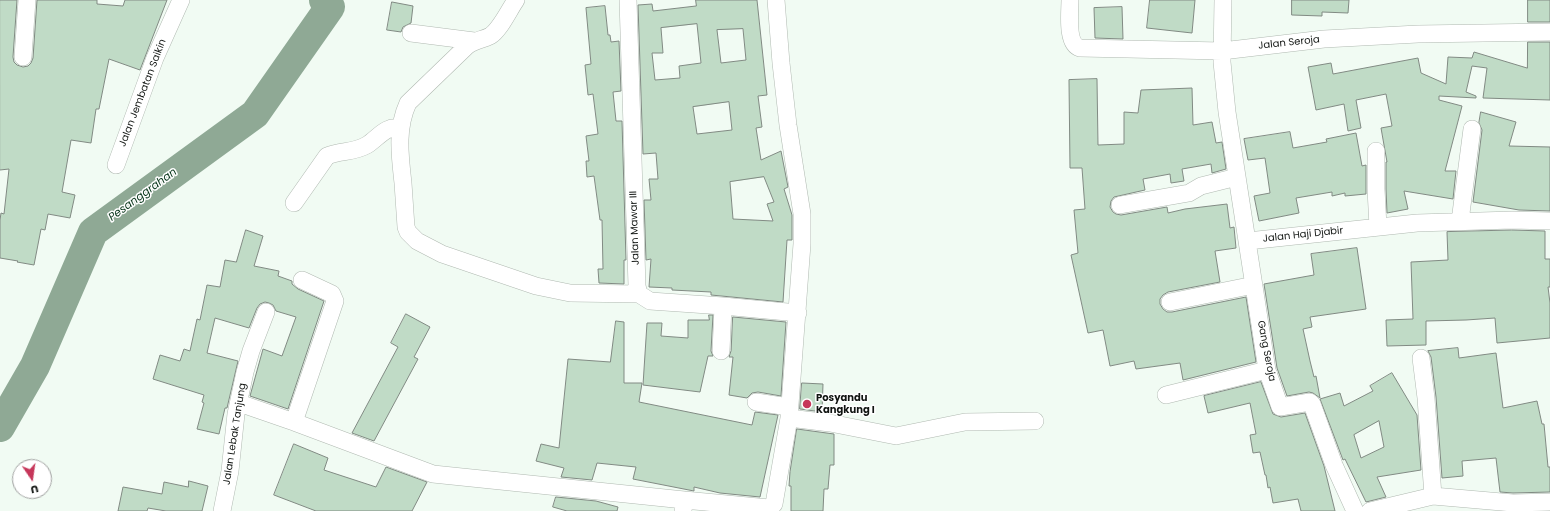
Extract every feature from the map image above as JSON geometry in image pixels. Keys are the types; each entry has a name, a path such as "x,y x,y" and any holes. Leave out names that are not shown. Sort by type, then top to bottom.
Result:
{"street":[{"path":"23,57 28,0"},
{"name":"Jalan Jembatan Saikin","path":"116,165 155,58 182,0"},
{"path":"411,34 474,41 489,37 495,32 516,0"},
{"name":"Jalan Mawar III","path":"628,0 637,286 639,294"},
{"path":"239,403 433,474 684,506 769,508 773,506 789,413 798,313 802,244 802,214 786,109 776,0"},
{"name":"Jalan Seroja","path":"1070,0 1071,35 1073,42 1077,47 1222,51 1339,38 1418,34 1550,32"},
{"path":"1223,0 1222,51 1227,112 1248,241"},
{"path":"474,41 408,103 404,113 400,128 399,151 406,227 417,241 442,254 536,286 570,293 639,294 650,301 798,313"},
{"path":"294,203 327,156 336,153 353,151 368,144 390,128 400,128"},
{"path":"1460,221 1472,129"},
{"path":"1376,151 1378,227"},
{"path":"1120,205 1190,193 1201,186 1237,177"},
{"name":"Jalan Haji Djabir","path":"1248,241 1417,223 1460,221 1550,221"},
{"name":"Gang Seroja","path":"1248,241 1267,370 1280,407 1310,402 1312,404 1334,465 1355,511"},
{"path":"294,422 335,302 335,298 332,294 302,280"},
{"path":"1170,302 1254,285"},
{"path":"721,351 723,306"},
{"name":"Jalan Lebak Tanjung","path":"222,511 230,471 239,403 251,351 266,312"},
{"path":"1421,358 1426,398 1433,496"},
{"path":"1166,395 1267,370"},
{"path":"756,402 789,413 830,423 896,436 965,422 1035,421"},
{"path":"1370,511 1406,507 1433,496 1513,502 1550,502"}],"building":[{"path":"0,0 17,0 13,57 14,62 17,65 23,67 28,66 33,58 37,0 97,0 97,4 123,6 125,0 167,0 140,70 109,59 99,109 96,109 91,143 71,140 62,192 75,195 70,218 48,214 45,230 41,229 34,265 0,258 0,220 1,213 4,214 9,169 0,170"},
{"path":"696,0 757,0 767,95 758,96 762,127 756,128 761,160 781,151 788,187 784,189 792,215 792,240 787,240 783,302 711,295 711,292 649,287 651,259 646,260 644,200 651,200 649,179 658,179 656,153 643,154 638,5 652,4 653,11 696,6","holes":["697,24 701,63 679,66 680,78 655,80 652,53 663,53 661,28","743,29 746,60 721,63 717,30","729,102 732,130 697,134 693,107","764,177 774,202 767,204 773,221 733,219 730,182"]},
{"path":"1150,0 1195,0 1192,33 1147,28"},
{"path":"1292,0 1349,0 1348,13 1322,12 1322,16 1292,15"},
{"path":"1528,0 1550,0 1550,22 1528,22"},
{"path":"392,2 413,6 411,23 403,27 401,32 387,30"},
{"path":"605,6 608,35 610,35 611,42 619,41 621,91 613,92 616,121 622,121 626,260 624,260 624,284 599,283 598,269 603,269 602,220 600,220 594,176 587,177 586,161 589,161 586,136 598,134 593,94 588,95 585,65 591,64 586,8"},
{"path":"1122,7 1123,39 1095,38 1094,8"},
{"path":"1528,42 1550,42 1550,100 1483,98 1487,68 1472,66 1466,92 1476,96 1476,98 1439,96 1439,100 1462,106 1445,171 1456,171 1453,199 1404,191 1408,209 1387,213 1387,162 1381,128 1392,126 1386,94 1356,100 1361,128 1348,131 1344,104 1316,110 1308,67 1331,63 1333,74 1418,58 1421,73 1446,84 1448,57 1472,58 1474,52 1527,68"},
{"path":"1097,79 1098,145 1124,144 1124,112 1138,113 1141,90 1192,88 1193,125 1212,122 1216,143 1222,142 1226,169 1212,173 1211,164 1182,169 1184,181 1171,183 1170,174 1143,179 1145,190 1114,197 1111,201 1110,207 1113,212 1121,215 1167,207 1168,213 1185,209 1227,204 1230,228 1234,227 1236,248 1215,251 1220,282 1168,292 1160,299 1160,304 1167,312 1172,312 1246,297 1256,362 1183,380 1180,363 1136,369 1134,361 1110,366 1103,330 1088,333 1071,255 1078,253 1074,210 1085,209 1082,168 1070,168 1069,80"},
{"path":"1481,112 1516,122 1509,146 1550,147 1550,211 1519,210 1473,202 1482,130 1479,123"},
{"path":"1290,132 1293,148 1327,142 1326,139 1356,133 1362,166 1366,165 1366,194 1345,196 1345,193 1332,196 1332,192 1296,198 1299,213 1259,221 1254,196 1270,193 1265,158 1248,160 1244,139"},
{"path":"246,230 263,236 254,266 279,271 278,276 292,281 292,284 298,289 324,301 288,409 250,396 263,349 282,356 296,317 276,311 273,305 265,302 260,304 257,308 249,328 215,318 207,353 238,361 219,434 197,429 204,403 202,402 204,395 153,379 160,355 180,361 184,349 190,351 197,319 200,320 207,285 220,287 225,260 236,262"},
{"path":"1512,230 1545,231 1545,259 1550,259 1550,287 1548,287 1550,303 1550,338 1497,343 1495,318 1426,321 1426,345 1387,346 1386,320 1413,319 1411,262 1448,260 1447,232"},
{"path":"1357,248 1366,309 1310,317 1312,327 1303,329 1314,377 1316,376 1320,398 1309,392 1287,396 1277,368 1264,284 1314,275 1311,254"},
{"path":"406,314 430,327 414,357 418,359 374,441 352,433 398,347 391,343"},
{"path":"709,315 713,315 711,351 713,356 708,356 700,392 643,385 647,323 662,323 661,336 688,338 688,320 709,320"},
{"path":"733,317 786,322 781,396 758,392 752,393 747,398 729,395 733,357 729,357 731,351"},
{"path":"616,321 624,322 624,383 642,383 639,402 752,425 755,412 778,415 760,497 720,493 694,487 694,491 633,479 636,467 597,463 592,480 561,477 564,468 536,461 541,444 559,448 568,359 610,362"},
{"path":"1458,348 1459,358 1496,353 1503,408 1537,401 1542,424 1544,424 1548,467 1550,467 1550,492 1500,492 1496,458 1462,461 1463,476 1442,478 1436,397 1431,357 1428,351"},
{"path":"1392,373 1417,415 1421,470 1377,477 1386,497 1366,502 1345,459 1343,460 1320,399 1340,393 1344,406 1373,391 1370,386","holes":["1379,421 1384,447 1361,458 1354,435"]},
{"path":"1261,382 1273,414 1281,417 1305,413 1324,466 1335,511 1301,511 1298,499 1273,503 1260,452 1253,453 1250,435 1256,434 1250,403 1208,413 1204,396"},
{"path":"802,383 823,384 822,412 800,409"},
{"path":"797,429 834,434 834,465 830,465 828,489 824,489 823,511 791,511 791,486 789,486 790,472"},
{"path":"294,444 328,458 324,470 376,487 386,467 427,482 412,511 316,511 274,495"},
{"path":"189,481 208,486 202,511 166,511 148,508 147,511 118,511 123,487 162,494 164,482 188,487"},
{"path":"556,497 596,501 618,507 617,511 567,511 553,507"}],"waterway":[{"name":"Pesanggrahan","path":"0,427 35,366 93,232 255,114 330,7 324,0"}],"place":[{"name":"Posyandu Kangkung I","path":"807,404"}]}
